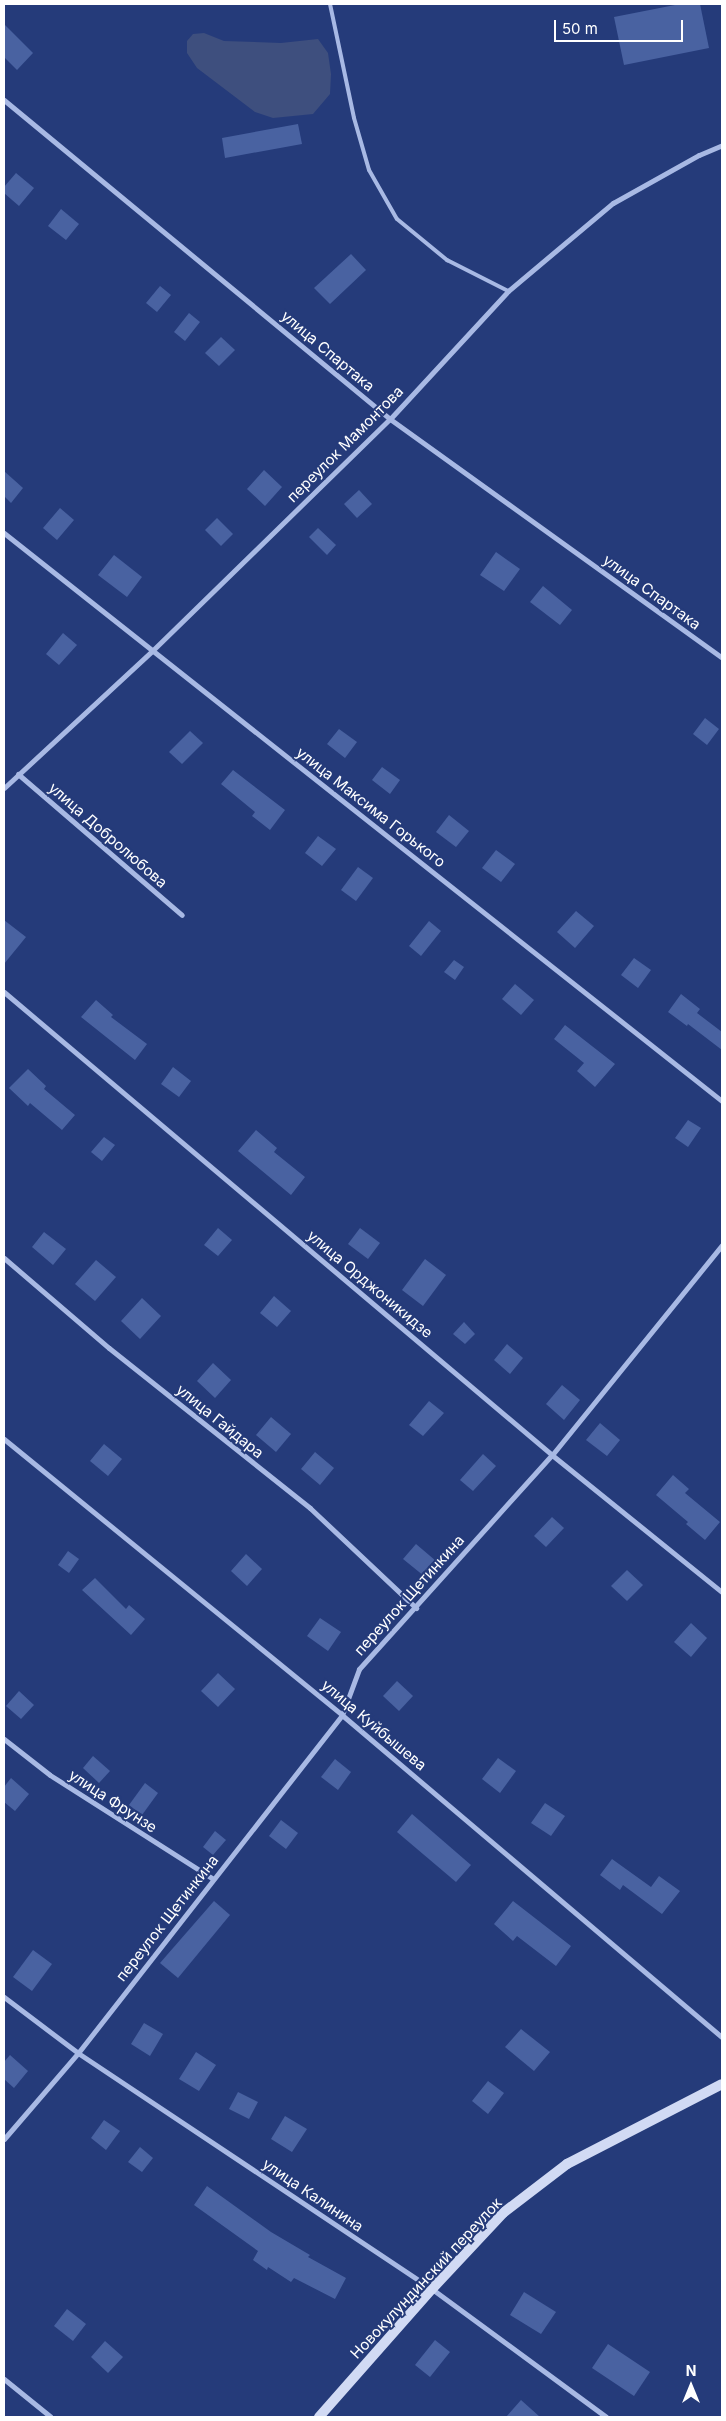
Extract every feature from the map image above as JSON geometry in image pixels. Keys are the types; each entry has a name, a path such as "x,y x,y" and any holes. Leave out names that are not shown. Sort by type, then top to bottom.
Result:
{"street":[{"name":"улица Спартака","path":"4,100 390,419 722,658"},
{"name":"переулок Мамонтова","path":"4,788 153,650 390,419 508,291 613,203 722,144"},
{"name":"улица Максима Горького","path":"4,533 722,1101"},
{"name":"улица Добролюбова","path":"18,774 182,915"},
{"name":"улица Орджоникидзе","path":"4,992 552,1455 722,1592"},
{"name":"переулок Щетинкина","path":"4,2139 78,2053 342,1714 359,1669 552,1455 722,1245"},
{"name":"улица Гайдара","path":"4,1258 117,1355 310,1508 416,1608"},
{"name":"улица Куйбышева","path":"4,1439 342,1714 722,2037"},
{"name":"улица Фрунзе","path":"4,1739 50,1775 213,1879"},
{"name":"улица Калинина","path":"4,1996 78,2053 432,2289 606,2417"},
{"name":"Новокулундинский переулок","path":"319,2417 432,2289 503,2213 568,2164 722,2084"},
{"path":"4,2379 51,2417"}],"lane":[{"path":"330,4 354,118 370,170 397,219 447,260 508,291"}],"water":[{"path":"204,33 224,41 281,43 318,39 328,53 331,74 330,94 313,114 273,118 255,112 197,68 187,53 187,41 193,34"}],"building":[{"path":"680,4 700,4 709,48 624,65 614,17"},
{"path":"4,24 33,53 17,70 4,57"},
{"path":"298,124 302,144 225,158 222,138"},
{"path":"16,173 34,188 19,206 4,193 4,187"},
{"path":"61,209 79,224 66,240 48,226"},
{"path":"351,254 366,270 330,304 314,288"},
{"path":"160,286 171,295 157,312 146,303"},
{"path":"189,313 200,322 185,341 174,332"},
{"path":"221,337 235,350 219,366 205,353"},
{"path":"264,470 282,487 265,506 247,489"},
{"path":"4,471 23,488 11,503 4,496"},
{"path":"359,490 372,504 357,518 344,504"},
{"path":"60,508 74,520 57,540 43,528"},
{"path":"217,518 233,534 221,546 205,530"},
{"path":"318,528 336,545 327,555 309,537"},
{"path":"496,552 520,569 504,591 480,575"},
{"path":"114,555 142,577 127,597 98,575"},
{"path":"543,586 572,610 560,625 530,602"},
{"path":"63,633 77,645 59,665 46,654"},
{"path":"705,718 719,729 707,745 693,734"},
{"path":"339,729 357,742 345,758 327,744"},
{"path":"190,731 203,743 182,764 169,752"},
{"path":"382,767 400,780 390,794 372,780"},
{"path":"233,770 285,810 270,830 252,816 255,812 221,784"},
{"path":"449,815 469,831 456,847 436,832"},
{"path":"318,836 336,849 322,866 305,853"},
{"path":"496,850 515,864 501,882 482,868"},
{"path":"358,867 373,878 356,901 341,890"},
{"path":"576,911 594,926 575,948 557,932"},
{"path":"4,920 26,937 4,964"},
{"path":"429,921 441,931 421,956 409,946"},
{"path":"634,958 651,970 638,988 621,975"},
{"path":"454,960 464,967 455,980 444,972"},
{"path":"515,984 534,1000 521,1015 502,999"},
{"path":"681,994 700,1009 697,1013 722,1032 722,1050 688,1024 687,1026 668,1012"},
{"path":"96,1000 113,1015 111,1017 147,1044 135,1060 81,1017"},
{"path":"565,1025 615,1064 595,1087 577,1071 584,1063 554,1039"},
{"path":"173,1067 191,1081 179,1097 161,1084"},
{"path":"28,1069 46,1086 44,1089 75,1115 62,1130 30,1103 28,1106 9,1088"},
{"path":"688,1120 701,1128 688,1147 675,1138"},
{"path":"256,1130 277,1148 274,1152 305,1177 291,1195 238,1151"},
{"path":"104,1137 115,1145 102,1161 91,1152"},
{"path":"218,1228 232,1240 218,1256 204,1245"},
{"path":"360,1228 380,1243 368,1259 348,1244"},
{"path":"44,1232 66,1249 53,1265 32,1247"},
{"path":"425,1259 446,1275 423,1306 402,1290"},
{"path":"96,1260 116,1277 95,1301 75,1284"},
{"path":"274,1296 291,1311 277,1327 260,1313"},
{"path":"142,1298 161,1316 140,1339 121,1321"},
{"path":"464,1322 475,1334 465,1344 453,1334"},
{"path":"507,1344 523,1358 510,1374 494,1360"},
{"path":"213,1363 231,1380 215,1398 197,1381"},
{"path":"562,1385 580,1400 564,1420 546,1404"},
{"path":"429,1401 444,1413 423,1436 409,1425"},
{"path":"271,1417 291,1434 276,1452 256,1435"},
{"path":"600,1423 620,1440 607,1456 586,1440"},
{"path":"104,1444 122,1459 108,1476 90,1461"},
{"path":"315,1452 334,1468 320,1485 301,1469"},
{"path":"483,1454 496,1466 473,1491 460,1480"},
{"path":"673,1475 689,1489 685,1493 720,1522 705,1540 686,1524 688,1522 656,1495"},
{"path":"552,1517 564,1528 546,1547 534,1536"},
{"path":"416,1544 436,1561 424,1576 403,1559"},
{"path":"68,1551 79,1559 69,1573 58,1565"},
{"path":"246,1554 262,1569 247,1586 231,1571"},
{"path":"627,1570 643,1585 627,1601 611,1586"},
{"path":"95,1578 126,1609 129,1605 145,1619 131,1635 82,1590"},
{"path":"320,1618 341,1632 328,1651 307,1636"},
{"path":"691,1623 707,1638 691,1657 674,1642"},
{"path":"218,1673 235,1689 218,1707 201,1691"},
{"path":"397,1681 413,1696 399,1711 383,1696"},
{"path":"19,1691 34,1705 21,1719 6,1706"},
{"path":"93,1756 110,1771 99,1783 83,1768"},
{"path":"498,1758 516,1771 500,1793 482,1779"},
{"path":"335,1759 351,1772 338,1790 321,1777"},
{"path":"11,1778 29,1794 15,1811 4,1802 4,1787"},
{"path":"145,1783 158,1793 142,1815 129,1805"},
{"path":"545,1803 565,1816 551,1836 531,1823"},
{"path":"412,1814 471,1865 456,1882 397,1832"},
{"path":"281,1820 298,1833 286,1849 269,1836"},
{"path":"215,1831 226,1840 213,1855 203,1847"},
{"path":"612,1859 651,1887 659,1876 680,1891 662,1914 623,1885 620,1890 600,1875"},
{"path":"214,1901 230,1915 178,1978 160,1963"},
{"path":"513,1901 571,1946 556,1966 517,1936 513,1941 494,1924"},
{"path":"33,1950 52,1964 32,1991 13,1977"},
{"path":"144,2023 163,2034 150,2056 131,2044"},
{"path":"521,2029 550,2052 534,2071 505,2047"},
{"path":"196,2052 216,2065 199,2091 179,2079"},
{"path":"10,2055 28,2071 14,2088 4,2079 4,2062"},
{"path":"488,2081 504,2093 488,2114 472,2101"},
{"path":"238,2092 258,2102 249,2119 229,2109"},
{"path":"285,2116 307,2129 292,2152 271,2139"},
{"path":"104,2120 120,2131 106,2150 91,2138"},
{"path":"140,2147 153,2158 142,2172 128,2162"},
{"path":"207,2186 271,2232 310,2255 308,2257 346,2278 335,2299 294,2278 291,2282 268,2267 267,2270 253,2260 258,2251 194,2205"},
{"path":"524,2292 556,2312 541,2334 510,2315"},
{"path":"67,2309 86,2324 73,2341 54,2326"},
{"path":"435,2340 450,2352 430,2377 415,2365"},
{"path":"105,2341 123,2357 108,2373 91,2357"},
{"path":"608,2344 650,2372 634,2396 592,2368"},
{"path":"521,2400 540,2417 506,2417"}]}
